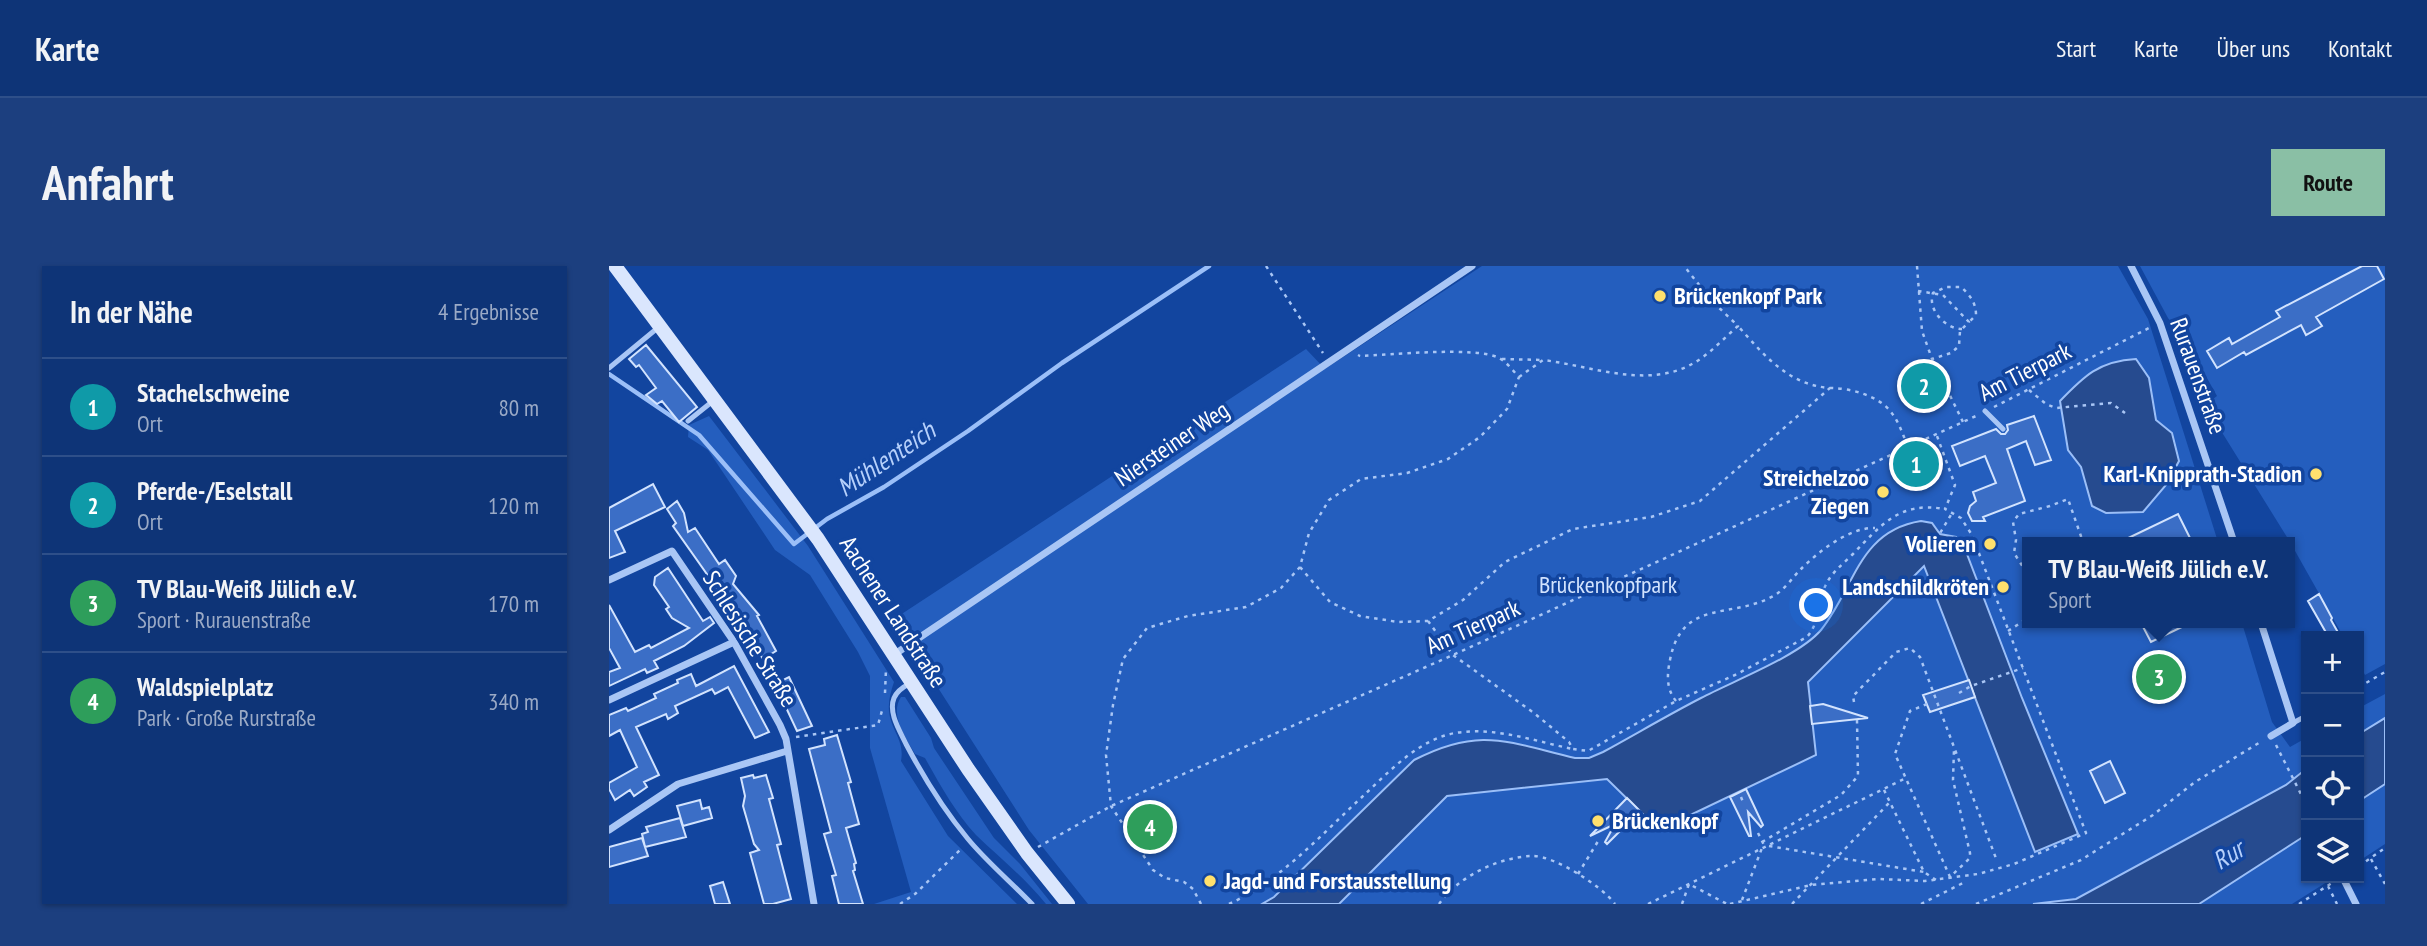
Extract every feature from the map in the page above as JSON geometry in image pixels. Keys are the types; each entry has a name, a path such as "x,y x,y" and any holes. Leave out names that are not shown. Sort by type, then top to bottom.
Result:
{"main road":[{"name":"Aachener Landstraße","path":"615,266 806,522 968,769 1027,853 1068,904"}],"street":[{"name":"Niersteiner Weg","path":"895,654 1472,266"},
{"name":"Rurauenstraße","path":"2131,266 2160,323 2232,537"},
{"name":"Schlesische Straße","path":"609,580 672,551 734,642 780,725 814,904"},
{"path":"2262,628 2293,723 2271,736"},
{"path":"609,700 734,642"},
{"path":"609,830 678,785 787,751"},
{"path":"2345,883 2356,904"}],"lane":[{"path":"611,366 660,326"},
{"path":"688,421 715,400"},
{"path":"1985,411 2003,429"},
{"path":"912,682 899,690 893,699 893,711 897,725 922,774 970,841 1032,904"},
{"path":"2293,723 2301,719"}],"path":[{"path":"1266,266 1329,362"},
{"path":"1684,266 1712,301 1773,365 1813,387 1849,388 1882,404 1891,411 1908,447"},
{"path":"1917,266 1922,331 1932,359 1963,422"},
{"path":"1932,359 1951,353 1959,346 1960,331 1962,329 1976,315 1973,300 1961,287 1946,287 1933,293 1933,309 1948,326 1962,329"},
{"path":"1918,292 1943,295 1969,322"},
{"name":"Am Tierpark","path":"1027,853 1111,806 1937,436 2160,323"},
{"path":"1348,349 1360,356 1433,352 1491,355 1502,359 1565,363 1596,371 1667,374 1693,364 1738,326"},
{"path":"1502,359 1519,377"},
{"path":"1201,904 1193,889 1184,882 1165,878 1153,870 1111,806 1106,755 1123,659 1147,628 1188,616 1246,607 1281,588 1300,567 1309,533 1329,500 1361,479 1407,473 1458,452 1480,437 1507,409 1519,377 1543,360"},
{"path":"1300,567 1331,602 1360,616 1398,622 1428,621 1463,600 1506,562 1573,529 1651,517 1700,501 1830,387"},
{"path":"2029,390 2046,404 2056,408 2111,403 2125,413"},
{"path":"1937,436 1955,485 1945,509"},
{"path":"2022,565 2014,553 2016,540 2013,522 2019,514 2069,499 2081,537"},
{"path":"1229,904 1281,872 1404,758 1438,739 1461,732 1487,731 1588,751 1676,701 1735,675 1807,637 1815,628 1823,591 1834,570 1877,528 1913,508 1926,506 1945,509 1961,518 1972,535 2086,833 1978,874 1936,880 1878,879 1811,884 1729,904 1689,884"},
{"path":"1935,540 1953,513"},
{"path":"1676,701 1668,686 1668,670 1673,644 1682,628 1696,617 1747,605 1777,594 1805,565 1825,550 1863,527 1877,528"},
{"path":"1428,621 1453,655 1534,713 1569,742 1573,749"},
{"path":"2008,631 2022,622"},
{"path":"1854,702 1853,696 1896,652 1910,648 1920,657 1997,861"},
{"path":"1959,693 1971,686 2022,669"},
{"path":"2364,684 2385,672"},
{"path":"1927,704 1910,711 1895,754 1950,877"},
{"path":"1762,842 1841,795 1858,776 1857,720"},
{"path":"1976,904 2081,859 2153,815 2195,782 2271,736"},
{"path":"1950,877 1970,858 1953,780 1954,749"},
{"path":"2279,751 2301,794"},
{"path":"1648,904 1906,778"},
{"path":"1883,789 1924,872"},
{"path":"1741,797 1744,802"},
{"path":"1792,904 1889,803"},
{"path":"1742,900 1764,847 1758,833"},
{"path":"1578,874 1600,838"},
{"path":"900,904 915,894 970,841"},
{"path":"1764,847 1924,872 1936,880"},
{"path":"2364,863 2385,848"},
{"path":"1439,904 1469,876 1497,863 1534,855 1578,874 1607,893 1615,904"},
{"path":"2371,858 2385,884"},
{"path":"1921,904 1965,882"},
{"path":"2299,904 2336,883"},
{"path":"1682,904 1689,884"},
{"path":"2328,886 2337,904"}],"green space":[{"name":"Brückenkopfpark","path":"1482,266 2118,266 2148,319 2216,537 2022,537 2022,628 2244,628 2272,722 2290,747 2301,741 2301,773 2286,785 2076,899 2033,904 1088,904 1029,830 894,619 1306,349 1325,369"},
{"name":"Karl-Knipprath-Stadion","path":"2140,266 2385,266 2385,664 2365,675 2364,631 2340,631 2295,551 2295,537 2287,537 2205,405 2217,396 2188,344 2168,318"},
{"path":"709,416 808,546 894,682 889,711 901,747 901,761 948,836 1017,904 874,904 911,892 870,748 870,676 810,575 775,550 708,450 688,437 689,425"},
{"path":"2385,694 2385,718 2364,731 2364,705"},
{"path":"901,697 905,697 931,738 934,748 994,838 1020,864 1052,904 1046,904 976,835 955,808 925,758 915,754 898,719"},
{"path":"2385,784 2385,844 2364,858 2364,820 2364,798"},
{"path":"2301,838 2301,883 2325,883 2292,904 2199,904"}],"water":[{"path":"2136,359 2149,378 2156,420 2172,433 2179,461 2166,485 2143,512 2106,513 2092,506 2081,467 2068,450 2060,401 2093,371 2112,363"},
{"path":"1921,521 1932,523 1940,534 1956,537 1965,549 2078,834 2035,852 1924,566 1808,682 1816,755 1659,830 1607,779 1447,796 1339,904 1262,904 1274,897 1414,760 1437,749 1476,740 1494,740 1575,758 1589,758 1782,658 1811,640 1821,630 1860,564 1884,536 1900,527"},
{"path":"2385,718 2385,784 2364,798 2364,757 2364,731"},
{"name":"Rur","path":"2301,773 2301,838 2199,904 2033,904 2076,899 2286,785"}],"building":[{"path":"2362,266 2377,266 2384,279 2316,317 2322,326 2306,335 2301,325 2217,368 2207,351 2229,338 2232,344 2280,317 2276,311"},
{"path":"646,345 697,407 679,422 662,401 657,404 646,395 656,388 639,365 636,367 629,359"},
{"path":"1931,365 1945,398 1935,402 1928,388 1913,395 1905,379"},
{"path":"2034,416 2051,460 2035,465 2026,441 2007,449 2025,501 1983,517 1985,521 1972,521 1968,513 1970,506 1976,501 1973,492 1996,483 1985,456 1960,466 1952,446 1996,429 2005,434 2007,425"},
{"path":"653,484 665,507 615,531 625,552 609,558 609,508"},
{"path":"677,501 684,513 688,532 695,528 719,564 725,560 736,576 733,584 759,615 757,616 776,651 763,659 740,621 673,526 676,523 667,509"},
{"path":"2178,514 2190,537 2130,537"},
{"path":"668,568 703,621 710,617 714,623 684,646 654,661 658,668 647,673 645,669 609,686 609,672 620,668 609,648 609,605 635,652 649,645 651,648 689,628 672,618 666,609 669,607 654,585 655,577"},
{"path":"2319,594 2337,631 2325,631 2308,601"},
{"path":"2144,628 2180,628 2151,642"},
{"path":"734,666 769,732 755,738 728,687 715,694 712,689 675,706 678,713 668,719 666,714 636,727 659,775 644,782 647,787 634,796 630,790 615,800 609,783 637,767 620,730 609,736 609,715 626,708 628,711 656,698 654,694 691,674 696,686"},
{"path":"789,677 812,726 797,731 775,684"},
{"path":"1969,680 1975,697 1930,712 1923,695"},
{"path":"1823,704 1868,718 1812,724 1810,706"},
{"path":"837,735 851,782 848,783 859,824 846,828 856,863 853,871 863,904 839,904 832,876 836,875 824,834 831,832 809,749 825,745 824,739"},
{"path":"2110,761 2125,793 2105,803 2090,771"},
{"path":"753,775 754,778 766,775 773,798 769,799 781,844 777,845 791,899 773,904 764,904 750,853 759,850 754,844 743,806 745,796 741,778"},
{"path":"1746,789 1763,825 1761,827 1748,812 1751,836 1730,797"},
{"path":"1627,798 1640,811 1607,844 1605,842 1615,824 1590,836"},
{"path":"700,800 702,809 709,807 712,818 683,826 677,806"},
{"path":"680,818 686,837 645,847 642,834 648,832 646,827"},
{"path":"642,838 648,856 609,867 609,847"},
{"path":"723,882 730,904 715,904 710,886"}],"waterway":[{"name":"Mühlenteich","path":"609,374 699,435 794,544 827,519 884,487 968,431 1062,363 1209,266"}],"place":[{"name":"Brückenkopf Park","path":"1660,296"},
{"name":"Pferde-/Eselstall","path":"1924,386"},
{"name":"Stachelschweine","path":"1916,464"},
{"name":"Karl-Knipprath-Stadion","path":"2316,474"},
{"name":"Streichelzoo Ziegen","path":"1883,492"},
{"name":"Volieren","path":"1990,544"},
{"name":"Landschildkröten","path":"2003,587"},
{"name":"TV Blau-Weiß Jülich e.V.","path":"2159,677"},
{"name":"Brückenkopf","path":"1598,821"},
{"name":"Waldspielplatz","path":"1150,827"},
{"name":"Jagd- und Forstausstellung","path":"1210,881"}]}
